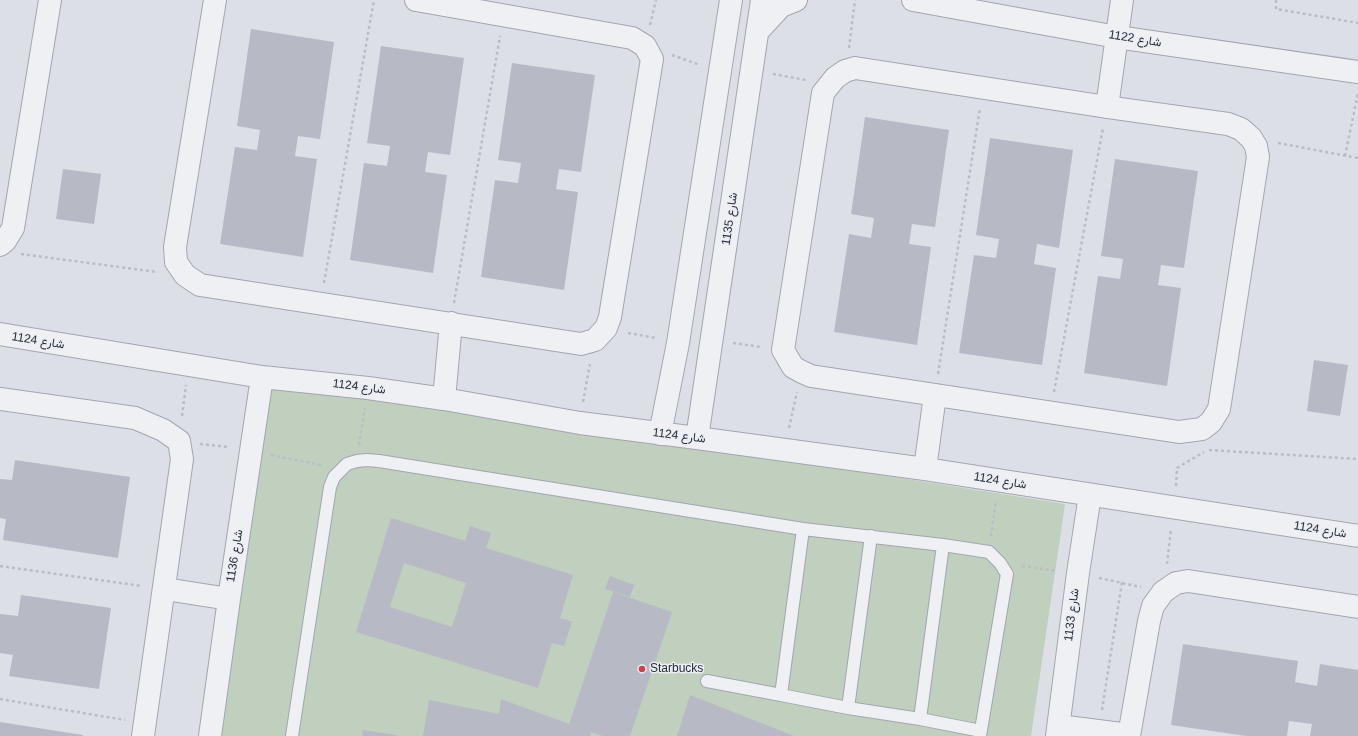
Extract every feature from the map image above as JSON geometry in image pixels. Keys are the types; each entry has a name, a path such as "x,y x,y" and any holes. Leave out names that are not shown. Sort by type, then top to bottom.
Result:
{"street":[{"path":"8,249 5,241 13,228 50,0"},
{"path":"215,0 175,247 176,262 186,275 200,285 581,344 595,340 606,328 610,317 652,59 645,46 632,38 416,0"},
{"path":"716,0 727,22"},
{"path":"660,434 678,343 730,0"},
{"name":"شارع 1135","path":"697,438 762,0"},
{"path":"757,32 781,6 796,0"},
{"name":"شارع 1122","path":"913,0 1117,37 1358,72"},
{"path":"1107,107 1122,0"},
{"path":"855,68 983,88 1228,124 1241,129 1251,138 1256,146 1258,157 1219,409 1211,422 1202,429 1179,432 811,376 793,366 783,350 823,93 835,78 845,71 855,68"},
{"path":"444,399 451,323"},
{"name":"شارع 1124","path":"0,334 262,377 368,388 444,399 580,423 925,470 1358,536"},
{"name":"شارع 1136","path":"210,736 262,377"},
{"path":"925,470 935,395"},
{"path":"0,399 134,418 163,430 179,441 182,459 165,589 144,730"},
{"name":"شارع 1133","path":"1058,731 1078,573 1090,494"},
{"path":"1058,731 1099,731 1129,736 1149,621 1153,606 1163,592 1176,583 1188,581 1358,607"},
{"path":"165,589 229,599"}],"lane":[{"path":"292,736 330,487 334,477 347,464 357,461 379,460 804,529 871,536 989,552 1000,563 1007,574 980,733 920,719 848,708 707,681"},
{"path":"781,695 804,529"},
{"path":"848,708 871,536"},
{"path":"920,719 943,545"}],"path":[{"path":"320,303 374,0"},
{"path":"845,71 855,0"},
{"path":"1276,0 1276,9 1358,24"},
{"path":"451,323 504,16"},
{"path":"935,395 983,88"},
{"path":"1345,156 1358,92"},
{"path":"1050,412 1107,107"},
{"path":"1251,138 1358,158"},
{"path":"8,249 186,275"},
{"path":"580,423 595,340"},
{"path":"179,441 189,365"},
{"path":"784,450 802,372"},
{"path":"357,461 368,388"},
{"path":"1000,563 1078,573 1163,592 1178,468 1207,450 1358,458"},
{"path":"989,552 999,481"},
{"path":"0,566 165,589"},
{"path":"1099,731 1122,582"},
{"path":"0,699 144,730"}],"green space":[{"path":"262,377 1065,504 1031,736 210,736"}],"building":[{"path":"251,29 334,42 320,139 298,136 295,156 317,159 303,257 220,244 235,147 257,150 260,130 237,126"},
{"path":"381,46 464,58 450,155 428,152 425,172 447,175 433,273 350,260 364,163 387,166 390,146 367,143"},
{"path":"512,63 595,75 581,172 559,169 556,189 578,192 564,290 481,277 495,180 518,183 521,163 498,160"},
{"path":"865,117 949,130 935,227 912,224 909,244 931,247 917,345 834,332 849,234 871,238 874,218 851,214"},
{"path":"990,138 1073,150 1059,248 1037,244 1034,264 1056,268 1042,365 959,353 974,255 996,258 999,239 976,235"},
{"path":"1115,159 1198,171 1184,268 1161,265 1158,285 1181,288 1167,386 1084,373 1098,276 1120,279 1123,259 1101,256"},
{"path":"63,169 101,174 94,224 56,219"},
{"path":"1314,360 1348,365 1340,416 1307,411"},
{"path":"15,460 130,477 118,558 3,540 6,519 0,518 0,479 12,480"},
{"path":"391,518 465,541 470,526 491,533 486,548 573,575 560,618 572,622 564,646 552,643 538,688 356,632","holes":["404,563 466,583 452,627 390,607"]},
{"path":"610,576 634,585 630,597 605,589"},
{"path":"613,592 672,612 630,736 603,736 591,732 590,736 423,736 429,700 499,714 501,699 569,724"},
{"path":"21,595 111,608 99,689 9,676 13,655 0,653 0,614 18,616"},
{"path":"1183,644 1298,661 1295,682 1317,686 1320,664 1358,670 1358,736 1310,736 1312,724 1289,721 1287,736 1246,736 1171,725"},
{"path":"690,695 794,736 677,736"},
{"path":"0,722 83,735 83,736 0,736"},
{"path":"363,730 396,735 396,736 362,736"}],"place":[{"name":"Starbucks","path":"642,669"}]}
